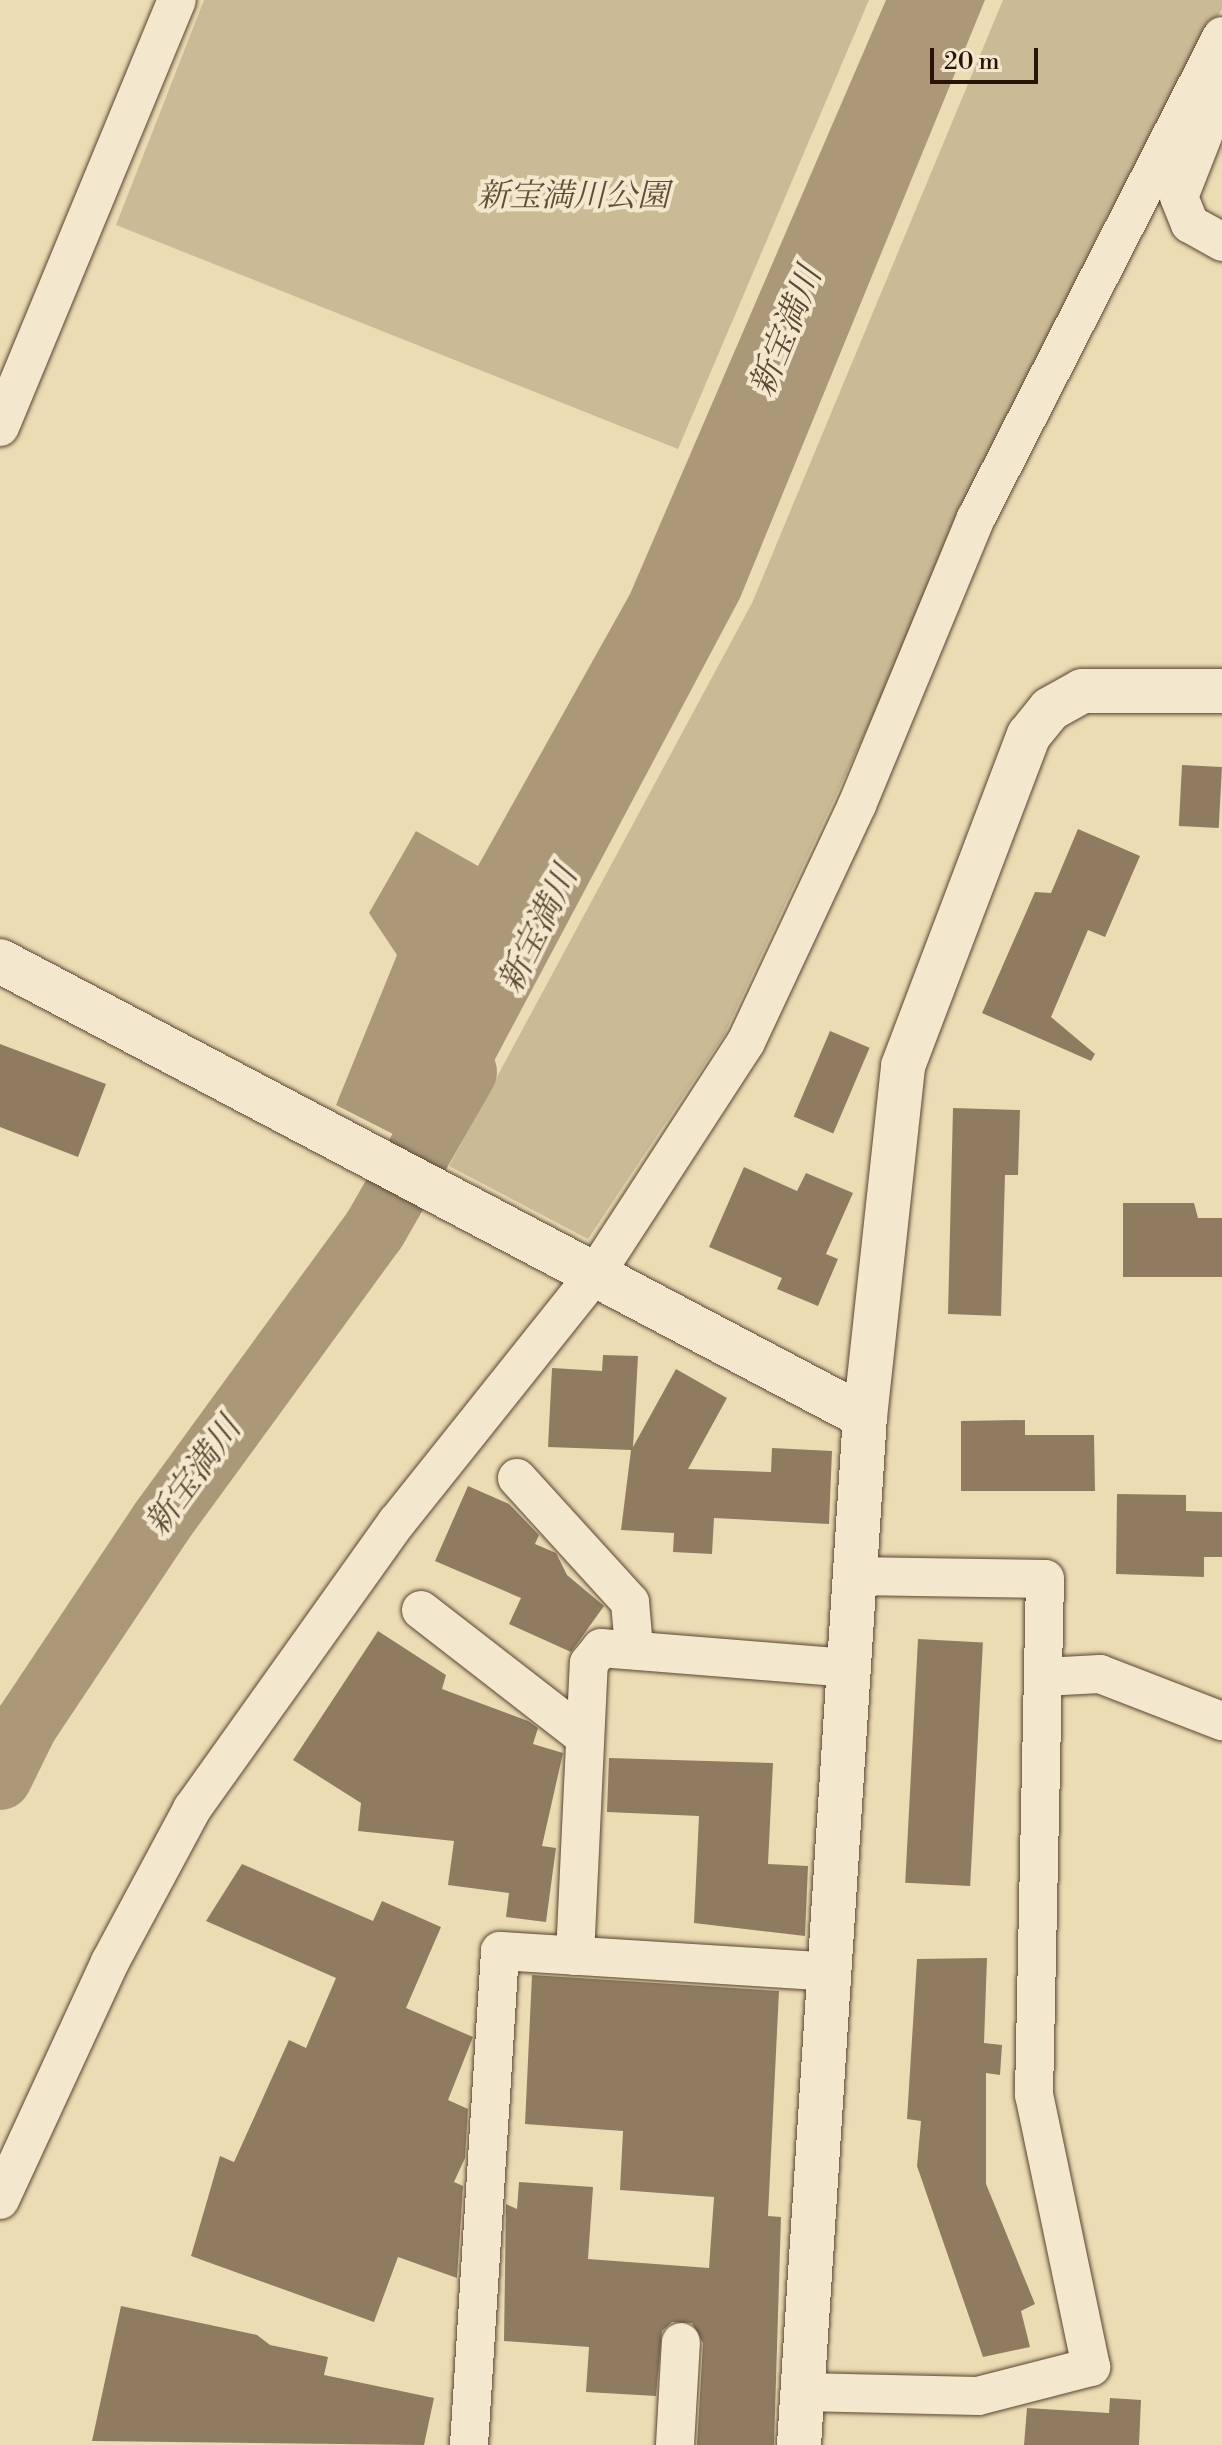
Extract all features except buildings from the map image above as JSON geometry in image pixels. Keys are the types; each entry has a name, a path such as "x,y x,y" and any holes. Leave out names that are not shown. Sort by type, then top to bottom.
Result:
{"street":[{"path":"0,427 177,0"},
{"path":"1219,42 1217,100 1179,197 1190,224 1222,242"},
{"path":"0,2200 83,2015 192,1809 397,1522 596,1273 746,1042 857,805 976,518 1219,42"},
{"path":"799,2445 865,1417 903,1066 1029,735 1050,709 1082,691 1222,691"},
{"path":"0,961 270,1098 459,1204 596,1273 865,1417"},
{"path":"517,1478 630,1602 634,1648"},
{"path":"802,2392 978,2396 1091,2367 1034,2095 1045,1579 855,1576"},
{"path":"421,1610 585,1737"},
{"path":"575,1956 589,1663 601,1648 634,1648 850,1668"},
{"path":"1043,1677 1100,1674 1222,1721"},
{"path":"469,2445 500,1951 831,1972"},
{"path":"675,2445 681,2342"}],"green space":[{"name":"新宝満川公園","path":"204,0 869,0 678,449 116,225"},
{"path":"1003,0 1222,0 1222,9 1099,232 724,1035 588,1239 449,1166 752,603"}],"water":[{"path":"886,0 985,0 740,598 442,1159 336,1105 397,955 369,913 416,831 478,866 630,594"}],"waterway":[{"name":"新宝満川","path":"0,1778 26,1725 162,1521 375,1229 465,1072"}]}
